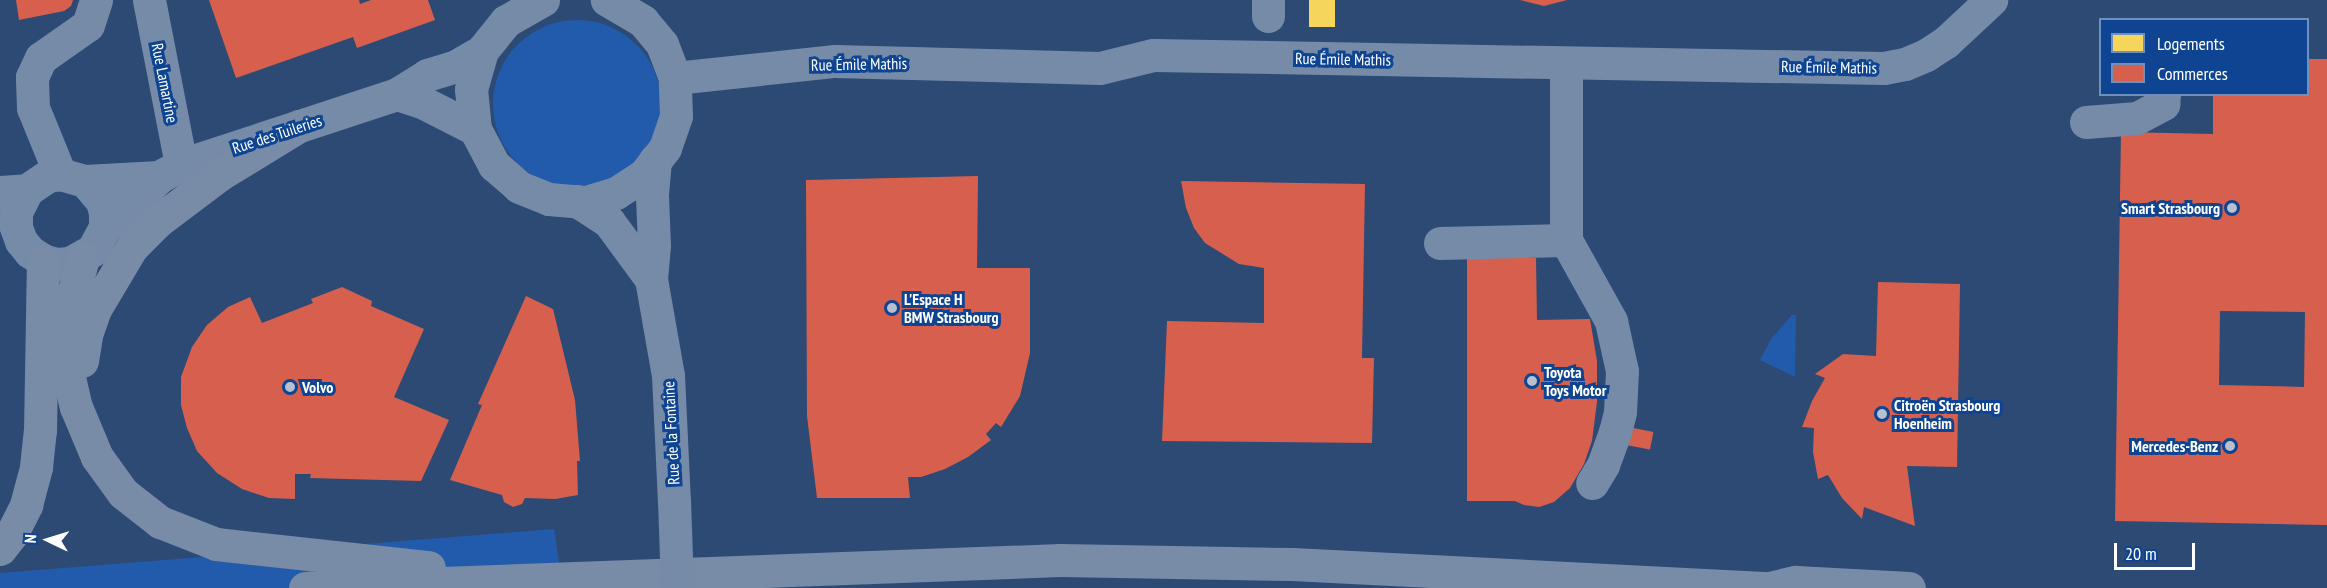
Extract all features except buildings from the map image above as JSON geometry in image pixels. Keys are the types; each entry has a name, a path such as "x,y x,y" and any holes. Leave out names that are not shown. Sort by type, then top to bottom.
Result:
{"highway":[{"path":"76,407 86,335 104,293 132,247 158,221 219,175 299,126"},
{"path":"0,549 11,535 26,505 36,467 40,431 21,244"},
{"path":"83,258 72,299 67,333 68,373 76,407 97,457 123,493 160,522 184,534 216,544 550,579"},
{"path":"305,588 1060,560 1180,560 1769,588 1796,582 1909,588"}],"street":[{"path":"96,0 88,25 41,58 32,77 33,108 72,178 102,201 105,227"},
{"name":"Rue Lamartine","path":"149,0 170,171"},
{"name":"Rue de la Fontaine","path":"529,5 506,21 482,51 471,88 475,129 494,165 519,187 549,199 586,202 616,193 644,175 665,148 676,116 675,78 662,44 643,21 605,0"},
{"name":"Rue Émile Mathis","path":"675,78 835,62 1100,68 1153,55 1884,68 1905,64 1936,49 1991,0"},
{"name":"Rue des Tuileries","path":"21,244 16,227 13,191 48,176 72,178 170,171 397,94 427,75 456,66 482,51"},
{"path":"1566,64 1566,240 1611,321 1622,371 1620,412 1615,432 1603,465 1592,483"},
{"path":"397,94 422,102 475,129"},
{"path":"2086,122 2137,118 2163,104 2164,96"},
{"name":"Rue de la Fontaine","path":"655,160 652,196 654,246 651,279 668,375 677,588"},
{"name":"Rue des Tuileries","path":"83,258 101,239 105,227 170,171"},
{"name":"Rue de la Fontaine","path":"577,201 609,222 651,279"},
{"path":"1440,243 1566,240"},
{"path":"21,244 56,264 70,263 83,258"}],"shaded area":[{"path":"577,20 593,21 609,26 637,44 655,72 660,88 660,120 655,136 637,164 609,182 593,187 577,188 561,187 545,182 517,164 499,136 494,120 493,104 494,88 499,72 517,44 545,26 561,21"},
{"path":"1792,315 1796,315 1795,377 1760,360 1771,339"},
{"path":"554,529 563,588 0,588 0,573"}],"place":[{"name":"Smart Strasbourg","path":"2232,208"},
{"name":"L'Espace H BMW Strasbourg","path":"892,308"},
{"name":"Toyota Toys Motor","path":"1532,381"},
{"name":"Volvo","path":"290,387"},
{"name":"Citroën Strasbourg Hoenheim","path":"1882,414"},
{"name":"Mercedes-Benz","path":"2230,446"}]}
